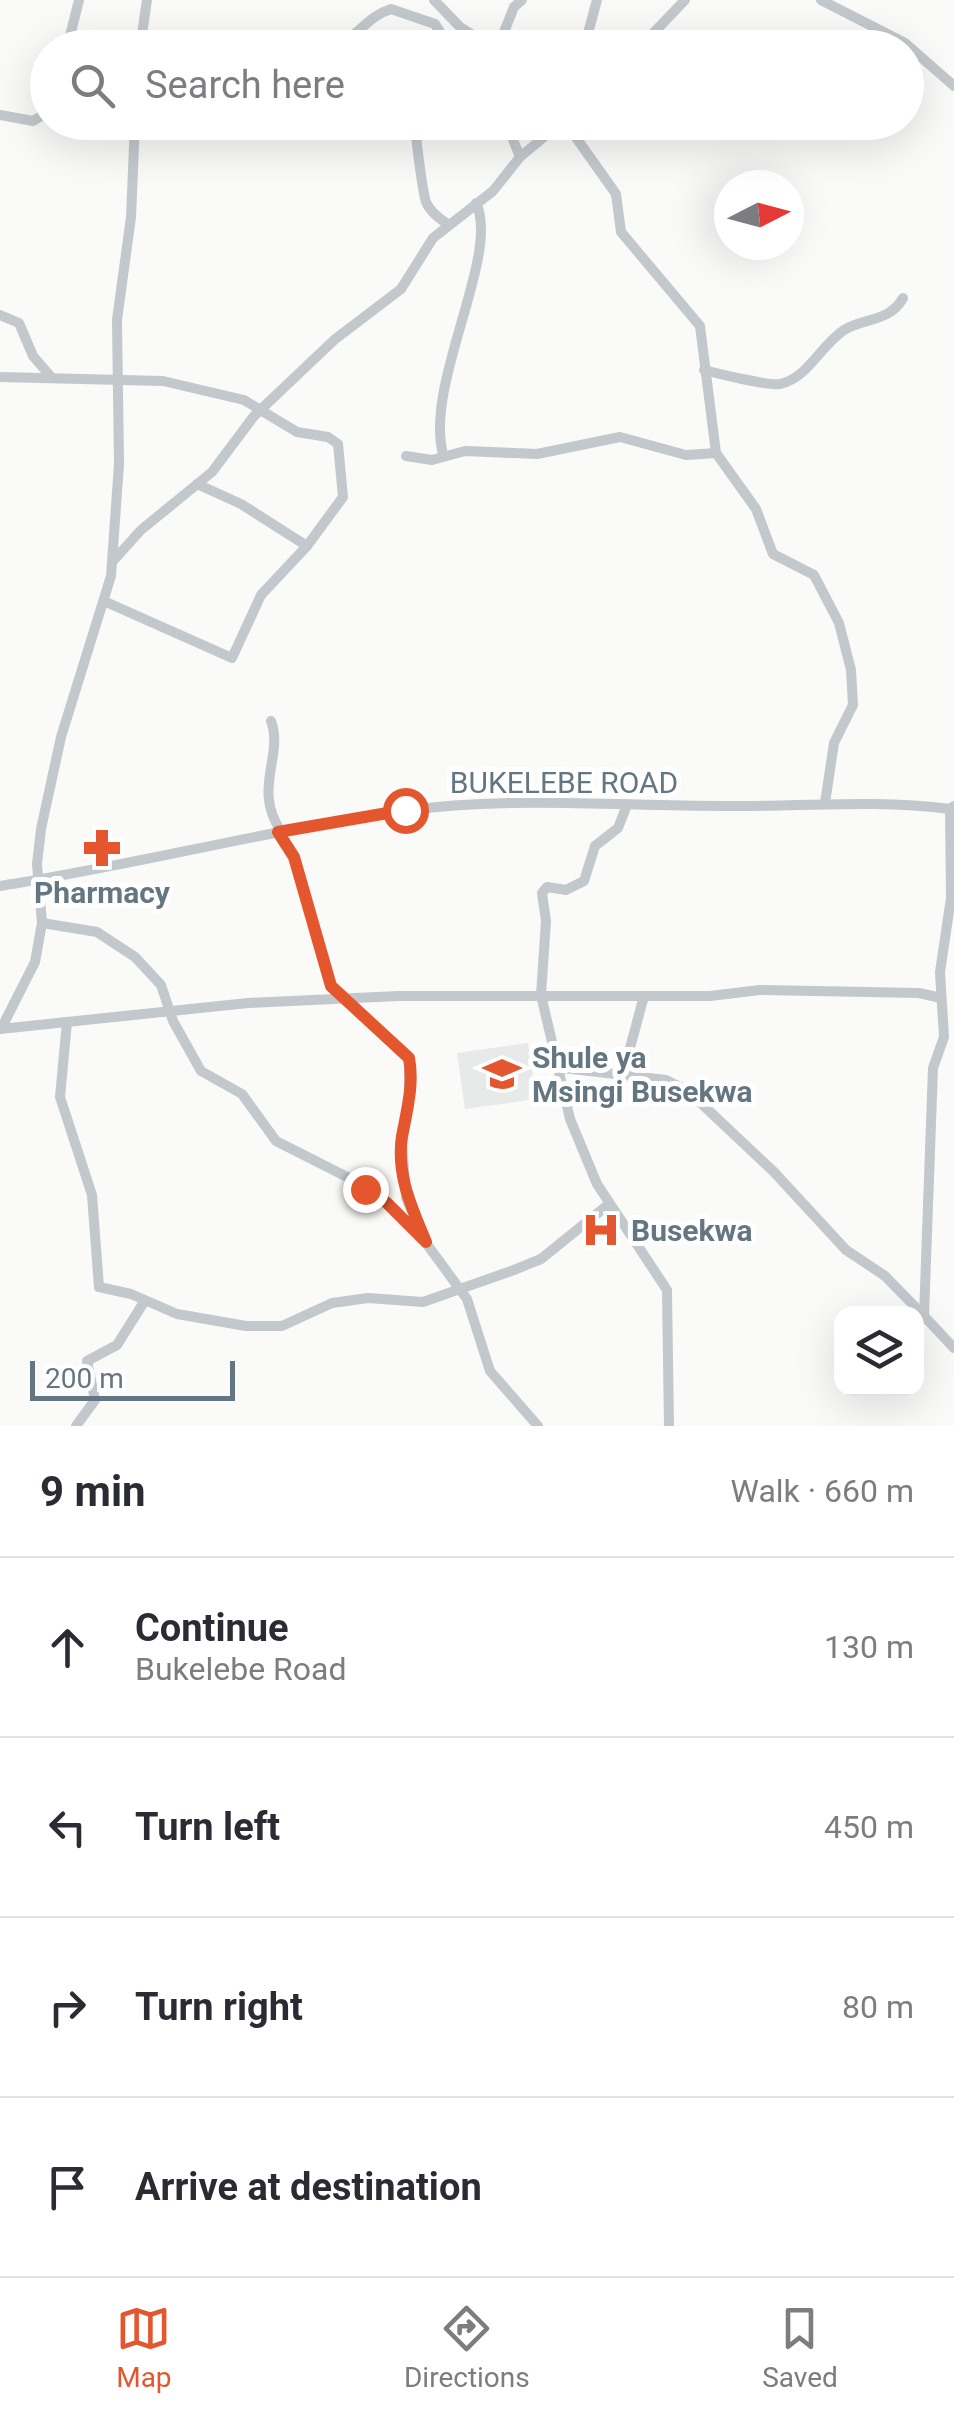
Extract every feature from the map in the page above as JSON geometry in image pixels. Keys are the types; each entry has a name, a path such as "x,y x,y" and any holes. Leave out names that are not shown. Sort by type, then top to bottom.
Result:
{"street":[{"path":"72,30 79,0"},
{"path":"143,30 148,0"},
{"path":"434,0 465,30"},
{"path":"505,30 512,11 522,0"},
{"path":"588,30 596,0"},
{"path":"657,30 686,0"},
{"path":"821,0 880,30"},
{"path":"356,30 364,21 391,10 435,24 439,30"},
{"path":"924,60 954,86"},
{"path":"0,115 30,120"},
{"path":"0,1029 31,974 42,922 37,853 57,755 106,602 113,562 119,464 116,377 134,140"},
{"path":"415,140 421,154 424,195 430,209 449,225"},
{"path":"513,140 520,157"},
{"path":"113,562 140,530 220,463 263,408 334,340 401,289 428,244 493,191 520,157 540,140"},
{"path":"576,140 616,194 621,206 618,227 697,321 716,453 756,509 773,554 809,569 839,623 855,698 834,743 825,803"},
{"path":"443,454 440,418 456,334 479,258 476,203"},
{"path":"704,370 745,376 762,385 783,384 802,374 820,348 844,330 895,310 904,298"},
{"path":"0,316 19,323 32,354 52,378"},
{"path":"0,377 116,377 222,393 263,408 297,432 328,437 338,444 342,497 308,546 261,595 230,658 189,636 106,602"},
{"path":"406,456 432,460 443,454 536,454 620,437 686,454 716,453"},
{"path":"196,484 241,504 308,546"},
{"path":"271,722 275,741 267,784 279,831 294,857 331,986 409,1058 409,1106 402,1143 405,1190 426,1242"},
{"name":"BUKELEBE ROAD","path":"0,886 279,831 405,810 494,802 628,805 888,801 952,808"},
{"path":"628,805 618,828 595,846 584,881 566,890 547,887 542,893 546,921 541,995 555,1068 575,1133 609,1204 667,1290 669,1426"},
{"path":"952,808 942,1001 944,1037 933,1068 924,1316 954,1348"},
{"path":"949,909 954,935"},
{"path":"42,922 90,930 115,940 152,972 201,1071 242,1094 276,1142 356,1182 386,1202 426,1242 460,1288 474,1325 482,1334 490,1371 538,1426"},
{"path":"0,1029 172,1010 344,1000 644,996 760,990 919,994 942,1001 954,1019"},
{"path":"623,1074 644,996"},
{"path":"67,1022 60,1097 92,1195 98,1288 230,1324 276,1326 332,1303 368,1298 413,1303 541,1259 609,1204"},
{"path":"555,1068 666,1080 688,1092 774,1172 846,1250 885,1276 914,1306"},
{"path":"76,1426 96,1396 87,1376 87,1361 117,1345 144,1302"}],"shaded area":[{"path":"528,1043 536,1099 465,1109 457,1053"},
{"name":"Busekwa","path":"616,1216 621,1225 587,1245 582,1236"}],"place":[{"name":"Pharmacy","path":"102,848"},
{"name":"Shule ya Msingi Busekwa","path":"502,1074"},
{"name":"Busekwa","path":"601,1230"}],"route":[{"path":"365,1189 386,1202 426,1242 405,1190 402,1143 409,1106 409,1058 331,986 294,857 278,832 405,810"}]}
